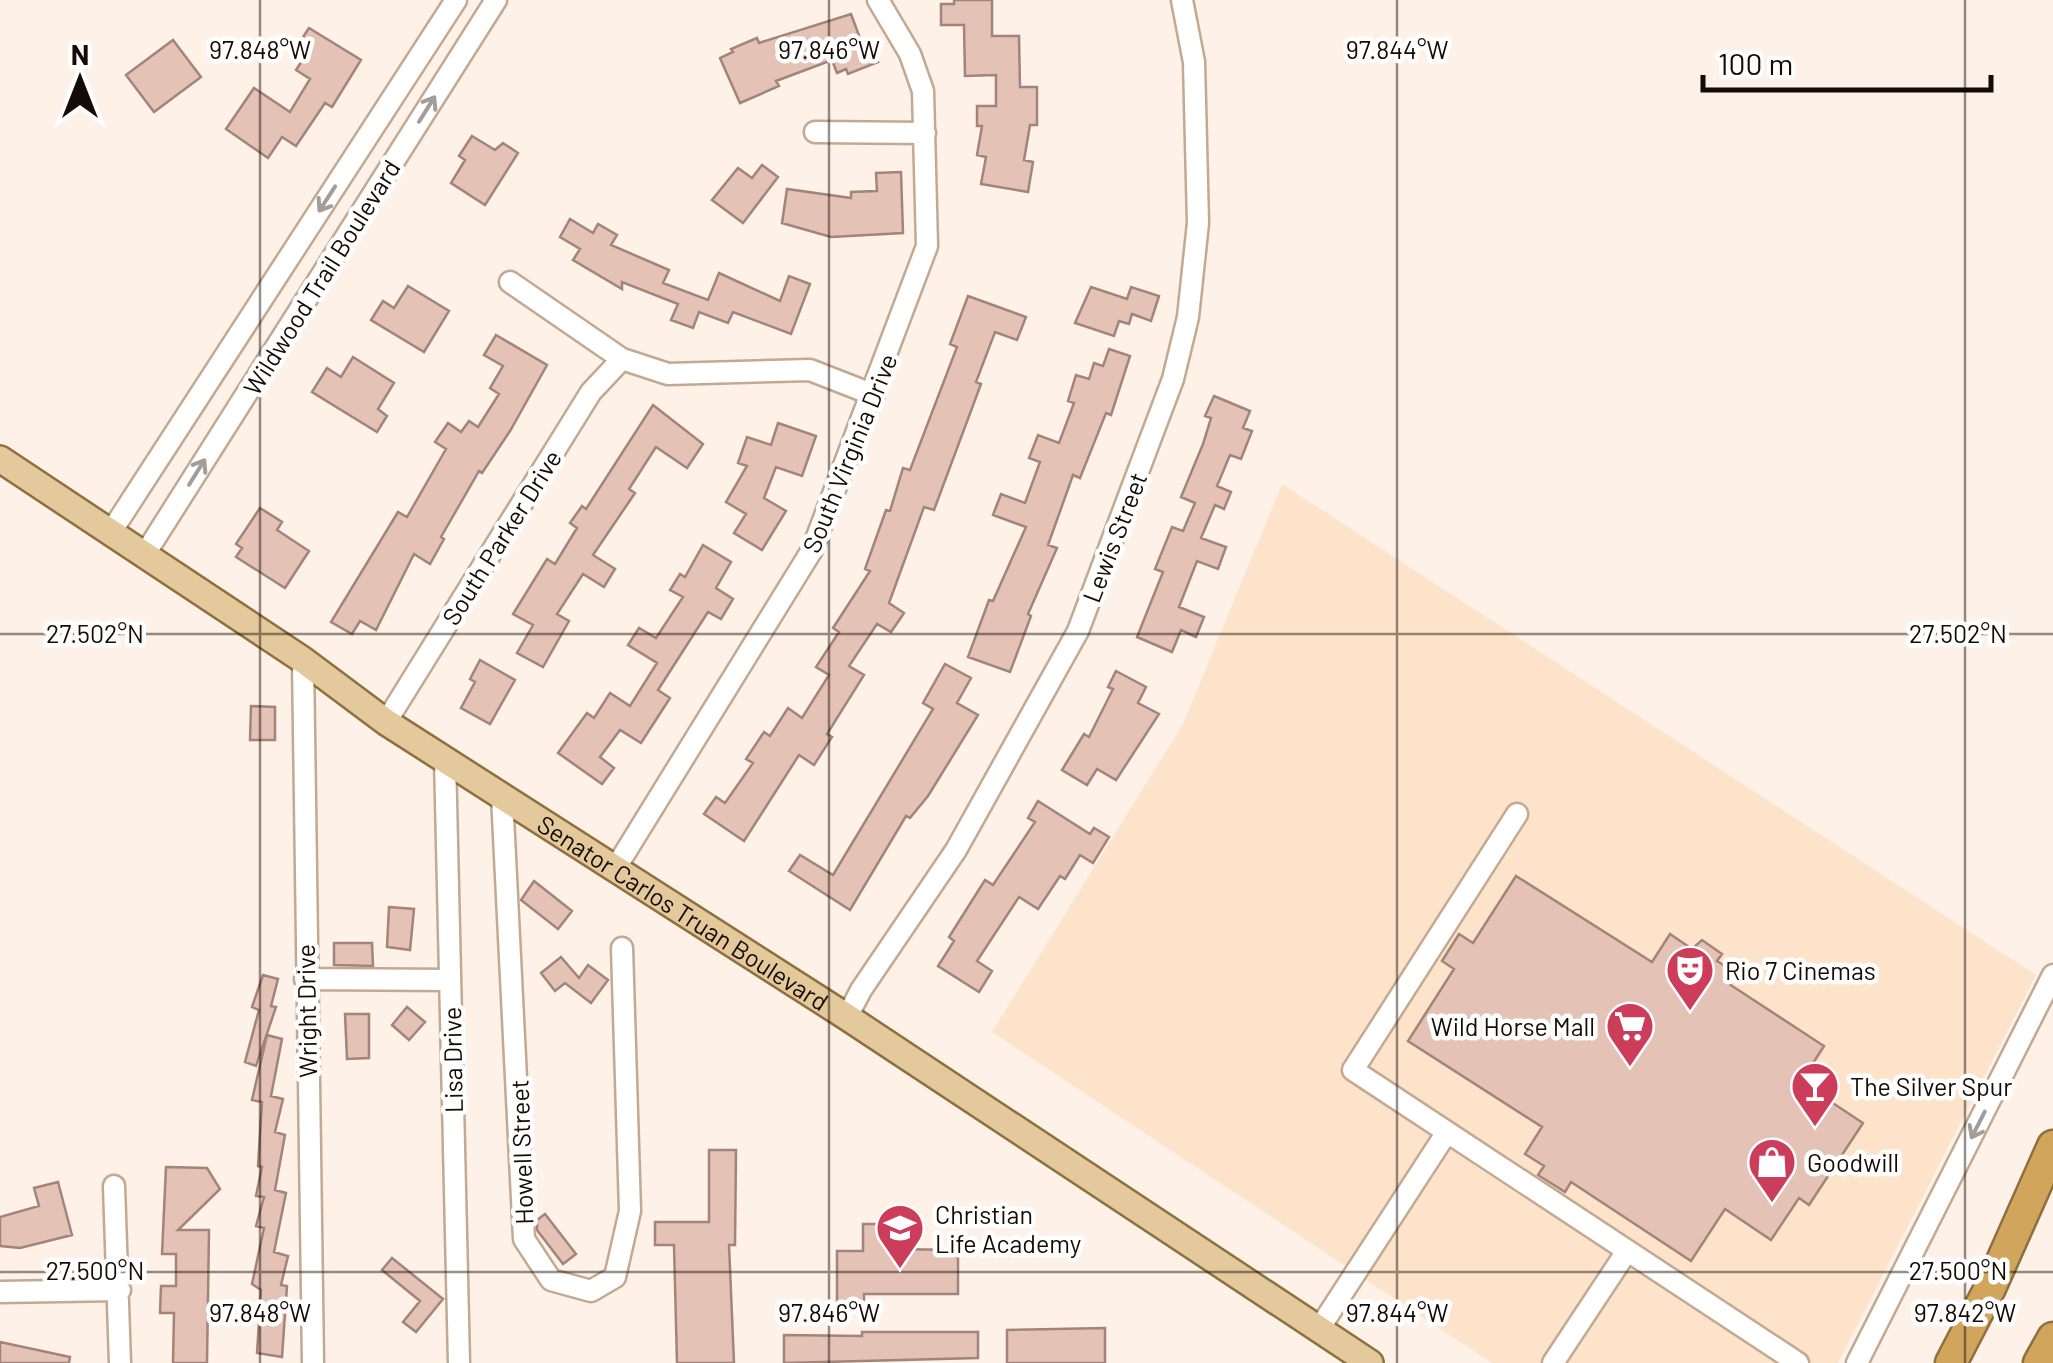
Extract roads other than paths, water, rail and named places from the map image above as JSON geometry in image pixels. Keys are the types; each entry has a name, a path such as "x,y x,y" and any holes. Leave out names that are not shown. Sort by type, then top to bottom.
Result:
{"highway":[{"path":"1951,1363 1990,1288 2053,1146"},
{"path":"2038,1363 2053,1338"}],"main road":[{"name":"Senator Carlos Truan Boulevard","path":"0,459 303,660 386,722 848,1017 1370,1363"}],"street":[{"name":"Wildwood Trail Boulevard","path":"111,532 456,0"},
{"name":"Wildwood Trail Boulevard","path":"145,554 496,0"},
{"name":"South Virginia Drive","path":"615,868 812,550 874,395 927,246 923,92 910,54 878,0"},
{"name":"Lewis Street","path":"848,1017 860,990 956,850 1078,631 1173,379 1188,317 1198,223 1194,62 1182,0"},
{"path":"428,43 457,62"},
{"path":"815,132 925,134"},
{"path":"274,281 305,302"},
{"path":"510,282 622,359 668,374 810,370 874,395"},
{"name":"South Parker Drive","path":"386,722 591,392 622,359"},
{"name":"Wright Drive","path":"303,660 313,1363"},
{"name":"Lisa Drive","path":"446,758 459,1363"},
{"name":"Howell Street","path":"502,796 524,1239 550,1280 592,1291 615,1277 630,1211 622,948"},
{"path":"1517,814 1352,1070 1798,1363"},
{"path":"1856,1363 2053,975"},
{"path":"305,979 450,980"},
{"path":"1319,1329 1447,1132"},
{"path":"114,1186 120,1363"},
{"path":"1553,1363 1627,1251"},
{"path":"0,1292 120,1290"}],"place":[{"name":"Rio 7 Cinemas","path":"1690,1012"},
{"name":"Wild Horse Mall","path":"1630,1068"},
{"name":"The Silver Spur","path":"1815,1128"},
{"name":"Goodwill","path":"1772,1204"},
{"name":"Christian Life Academy","path":"900,1270"}]}
